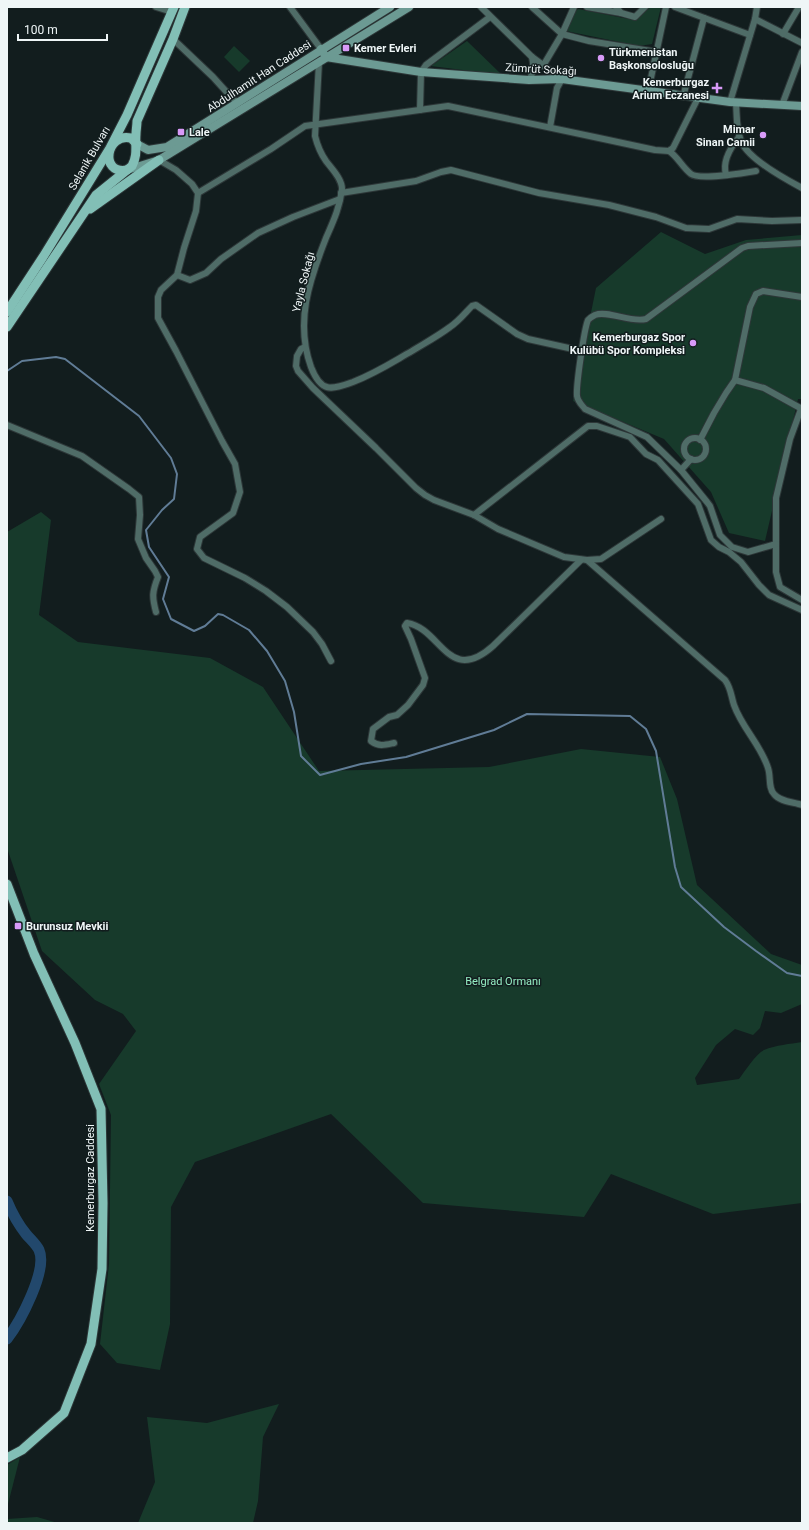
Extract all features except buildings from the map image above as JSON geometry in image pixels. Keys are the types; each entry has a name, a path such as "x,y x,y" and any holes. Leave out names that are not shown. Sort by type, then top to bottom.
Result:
{"main road":[{"path":"7,327 82,215 102,190 127,170 135,161 137,154 137,121 173,39 185,7"},
{"name":"Abdulhamit Han Caddesi","path":"137,144 148,150 167,147 390,7"},
{"path":"82,215 159,160 409,7"},
{"name":"Selanik Bulvarı","path":"7,312 110,148 127,115 173,9"},
{"path":"321,49 326,57"},
{"name":"Zümrüt Sokağı","path":"326,57 421,72 529,80 562,79 648,92 733,102 802,106"},
{"path":"137,144 131,138 117,140 110,148 109,156 112,166 118,170 127,170 159,160"},
{"path":"53,240 62,245"},
{"name":"Kemerburgaz Caddesi","path":"7,884 34,954 75,1043 101,1109 103,1203 102,1269 91,1344 64,1413 22,1450 7,1458"}],"street":[{"path":"156,7 173,9"},
{"path":"290,7 321,49"},
{"path":"481,7 532,57 562,79 557,88 550,127"},
{"path":"532,7 562,34 657,52"},
{"path":"544,66 562,34 574,7"},
{"path":"588,7 635,17 645,7"},
{"path":"616,7 621,13"},
{"path":"648,92 666,7"},
{"path":"675,7 750,35"},
{"path":"757,7 733,102 739,137 742,144 753,156 786,179 802,188"},
{"path":"783,34 799,7"},
{"path":"420,110 421,72 426,64 490,17"},
{"path":"683,96 704,18"},
{"path":"755,19 802,43"},
{"path":"173,39 214,77 238,103"},
{"path":"782,105 802,52"},
{"path":"529,80 533,73 534,66 532,57"},
{"name":"Yayla Sokağı","path":"319,62 315,125 317,143 326,161 331,165 339,178 342,188 339,207 315,268 308,295 304,320 305,347 319,382 324,386 334,388 373,374 450,327 472,306 476,305 517,334 528,339 582,351"},
{"path":"669,151 673,148 698,98"},
{"path":"198,193 271,149 299,128 308,125 448,106 655,150 669,151 675,155 684,168 692,175 701,176 756,171"},
{"path":"726,174 725,164 727,158 732,146 739,137"},
{"path":"159,160 176,170 192,184 198,193 196,211 177,275 161,290 158,297 158,318 235,464 240,492 233,514 200,537 197,550 204,558 245,578 266,591 287,607 313,632 322,644 330,662"},
{"path":"177,275 190,280 206,273 221,259 258,233 341,196 416,182 441,172 451,170 539,193 617,207 656,217 686,228 709,229 737,219 772,221 802,220"},
{"path":"776,544 748,552 732,547 720,536 710,506 681,470 647,437 585,409 580,404 577,395 582,351 588,320 592,316 601,313 632,320 646,319 742,248 748,246 802,243"},
{"path":"700,440 722,399 735,380 750,307 756,294 763,291 802,297"},
{"path":"305,347 301,349 297,356 296,366 298,371 313,388 416,488 434,500 474,515 498,529 564,556 584,560 601,559 661,518"},
{"path":"735,380 764,388 802,409 790,439 776,498 776,572 780,587 802,600"},
{"path":"7,425 82,456 139,497 140,515 138,539 146,558 158,578 152,598 156,612"},
{"path":"474,515 588,426 602,427 630,437 646,454 658,460 698,504 711,540 741,562 769,595 802,610"},
{"path":"697,438 705,445 705,452 701,458 691,459 684,451 685,444 690,439 697,438"},
{"path":"681,470 691,459"},
{"path":"394,743 376,745 372,741 373,729 389,717 397,715 408,706 423,685 425,678 405,626 407,623 418,627 444,651 456,658 477,658 493,646 584,560"},
{"path":"584,560 725,680 730,688 733,702 740,718 766,762 770,773 772,792 777,798 802,806"}],"green space":[{"path":"650,7 661,7 652,44 639,46 566,31 571,16 578,9 634,20"},
{"path":"467,41 502,75 431,66"},
{"path":"234,46 250,61 239,72 224,57"},
{"name":"Kemerburgaz Spor Kulübü Spor Kompleksi","path":"661,232 705,254 746,240 802,235 802,399 798,399 765,541 729,533 711,492 664,439 573,401 596,288"},
{"name":"Belgrad Ormanı","path":"41,512 51,520 39,615 78,642 210,658 263,687 319,771 489,767 581,749 660,757 677,799 697,885 771,954 802,965 802,1004 781,1013 765,1011 760,1028 753,1035 735,1029 716,1045 695,1078 697,1085 739,1079 754,1059 764,1050 802,1042 802,1203 713,1214 611,1174 584,1217 423,1203 331,1114 195,1162 171,1207 170,1324 160,1370 117,1363 100,1344 109,1264 111,1115 99,1084 136,1031 123,1014 95,1000 42,951 7,848 7,532"},
{"path":"279,1404 263,1437 258,1501 253,1523 138,1523 155,1482 147,1417 207,1423"},
{"path":"20,1457 7,1508 7,1465"},
{"path":"37,1517 58,1523 7,1523 7,1519"}],"waterway":[{"path":"7,371 22,361 56,357 65,359 139,416 171,458 177,474 174,499 162,510 146,530 149,547 169,577 163,599 171,619 194,631 205,626 218,614 223,615 249,630 267,651 285,681 294,712 301,756 320,775 361,764 406,757 494,730 527,714 630,716 646,729 656,751 675,867 681,887 724,927 756,951 787,973 802,976"},
{"path":"7,1201 20,1226 38,1248 41,1259 40,1270 31,1296 19,1321 7,1339"}],"place":[{"name":"Kemer Evleri","path":"346,48"},
{"name":"Türkmenistan Başkonsolosluğu","path":"601,58"},
{"name":"Kemerburgaz Arium Eczanesi","path":"717,88"},
{"name":"Lale","path":"181,132"},
{"name":"Mimar Sinan Camii","path":"763,135"},
{"name":"Kemerburgaz Spor Kulübü Spor Kompleksi","path":"693,343"},
{"name":"Burunsuz Mevkii","path":"18,926"}]}
